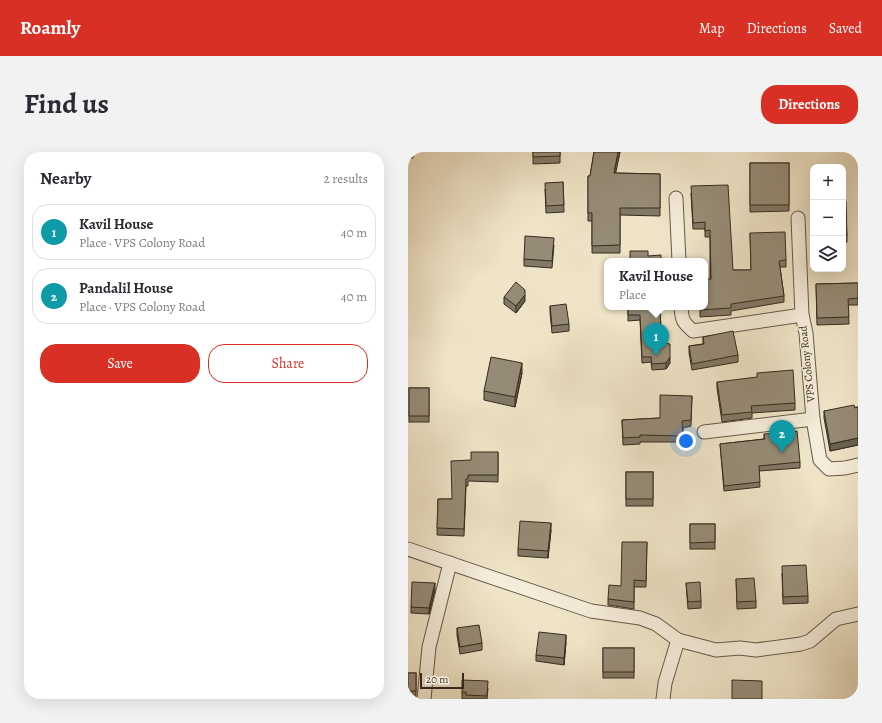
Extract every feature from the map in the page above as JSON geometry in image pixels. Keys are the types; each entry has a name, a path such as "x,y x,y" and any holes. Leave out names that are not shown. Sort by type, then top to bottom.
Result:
{"street":[{"path":"676,198 679,258"},
{"path":"798,218 802,315"},
{"name":"VPS Colony Road","path":"681,310 685,324 694,331 802,315 806,333 813,419 820,460 829,469 858,465"},
{"path":"704,432 813,419"},
{"path":"408,549 591,610 640,618 656,624 678,640 716,650 740,648 756,650 801,644 810,641 836,619 858,614"},
{"path":"424,699 429,647 450,563"},
{"path":"663,699 665,683 678,640"}],"building":[{"path":"533,152 560,152 560,156 533,157"},
{"path":"594,152 618,152 614,173 660,174 660,208 620,208 620,245 592,246 592,213 588,213 588,176 590,176"},
{"path":"750,163 789,163 789,205 750,205"},
{"path":"563,182 564,205 546,206 545,183"},
{"path":"728,185 733,270 751,270 750,233 785,232 786,260 779,261 784,296 731,304 731,308 708,309 708,279 711,279 710,230 705,231 705,222 693,223 691,186"},
{"path":"846,201 847,235 846,235"},
{"path":"525,236 554,238 552,261 524,259"},
{"path":"630,251 648,251 648,256 661,255 661,258 630,258"},
{"path":"516,282 525,290 525,295 516,306 504,297"},
{"path":"858,283 858,298 848,299 849,317 817,318 816,284"},
{"path":"566,304 569,324 552,326 550,306"},
{"path":"628,310 660,310 661,331 664,331 664,343 670,344 670,357 666,363 652,364 651,357 642,357 640,315 628,315"},
{"path":"733,331 738,355 692,364 689,346 704,344 703,337"},
{"path":"491,357 522,363 515,397 484,391"},
{"path":"793,370 795,403 751,406 752,412 722,415 717,382 757,377 757,373"},
{"path":"409,388 429,388 429,416 409,416"},
{"path":"660,395 692,396 691,420 682,421 683,436 640,435 640,437 623,438 622,420 660,418"},
{"path":"854,405 855,408 858,407 858,438 830,444 824,411"},
{"path":"797,431 800,462 759,466 760,482 724,486 720,444 765,439 764,434"},
{"path":"471,452 498,452 498,475 468,475 468,479 466,479 464,529 437,528 438,499 452,499 451,461 471,460"},
{"path":"626,472 653,472 653,499 626,499"},
{"path":"520,521 551,523 548,551 518,549"},
{"path":"690,524 715,524 715,542 690,543"},
{"path":"622,542 647,542 646,581 634,580 634,602 608,599 609,585 621,586"},
{"path":"806,565 808,596 783,597 782,566"},
{"path":"754,578 756,601 737,602 736,579"},
{"path":"412,582 435,583 429,608 411,607"},
{"path":"700,582 701,601 688,602 686,583"},
{"path":"479,625 482,643 460,647 457,628"},
{"path":"539,632 566,635 564,658 536,655"},
{"path":"603,648 634,648 634,672 603,672"},
{"path":"408,673 416,673 416,691 408,691"},
{"path":"462,680 488,681 487,696 466,695 466,692 462,692"},
{"path":"732,680 762,681 762,699 732,699"}],"place":[{"name":"Kavil House","path":"656,356"},
{"name":"Pandalil House","path":"782,453"}]}
